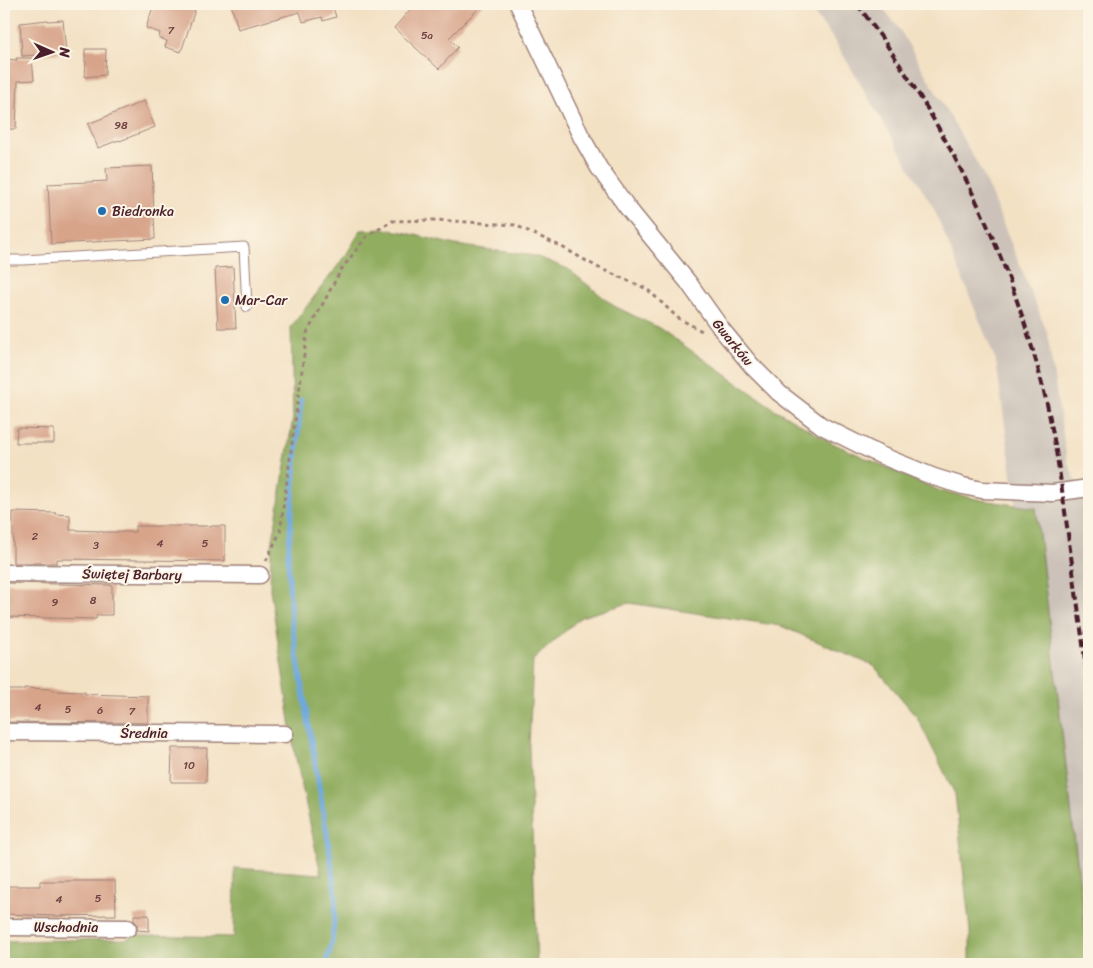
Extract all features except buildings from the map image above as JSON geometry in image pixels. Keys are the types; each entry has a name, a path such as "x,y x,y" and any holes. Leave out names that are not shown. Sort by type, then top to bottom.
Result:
{"street":[{"name":"Gwarków","path":"518,4 580,136 599,168 627,207 688,282 723,331 752,366 779,393 822,426 880,455 963,486 982,490 1053,493 1089,488"},
{"name":"Świętej Barbary","path":"4,573 260,575"},
{"name":"Średnia","path":"4,732 285,734"},
{"name":"Wschodnia","path":"4,926 128,928"}],"lane":[{"path":"4,260 244,247 246,307"}],"path":[{"path":"260,575 280,532 307,333 341,270 366,238 392,221 436,220 515,224 597,267 647,289 678,318 702,331"}],"shaded area":[{"path":"807,4 880,4 900,30 982,172 1047,332 1067,461 1089,510 1089,964 1076,964 996,361 934,209 835,41"}],"green space":[{"path":"384,229 455,245 535,256 568,269 614,306 659,328 776,410 832,443 938,490 981,500 1036,508 1089,964 970,964 970,931 955,794 917,717 874,666 781,626 629,603 581,617 533,660 529,747 537,964 4,964 4,941 127,939 134,935 234,937 235,868 321,874 295,754 270,589 271,551 293,418 291,327 346,255 361,230"}],"waterway":[{"path":"301,400 288,556 291,619 336,899 332,943 326,964"}],"railway":[{"path":"857,4 890,49 948,145 996,245 1016,297 1033,350 1054,438 1089,692"}],"place":[{"name":"Biedronka","path":"102,211"},
{"name":"Mar-Car","path":"225,300"}]}
